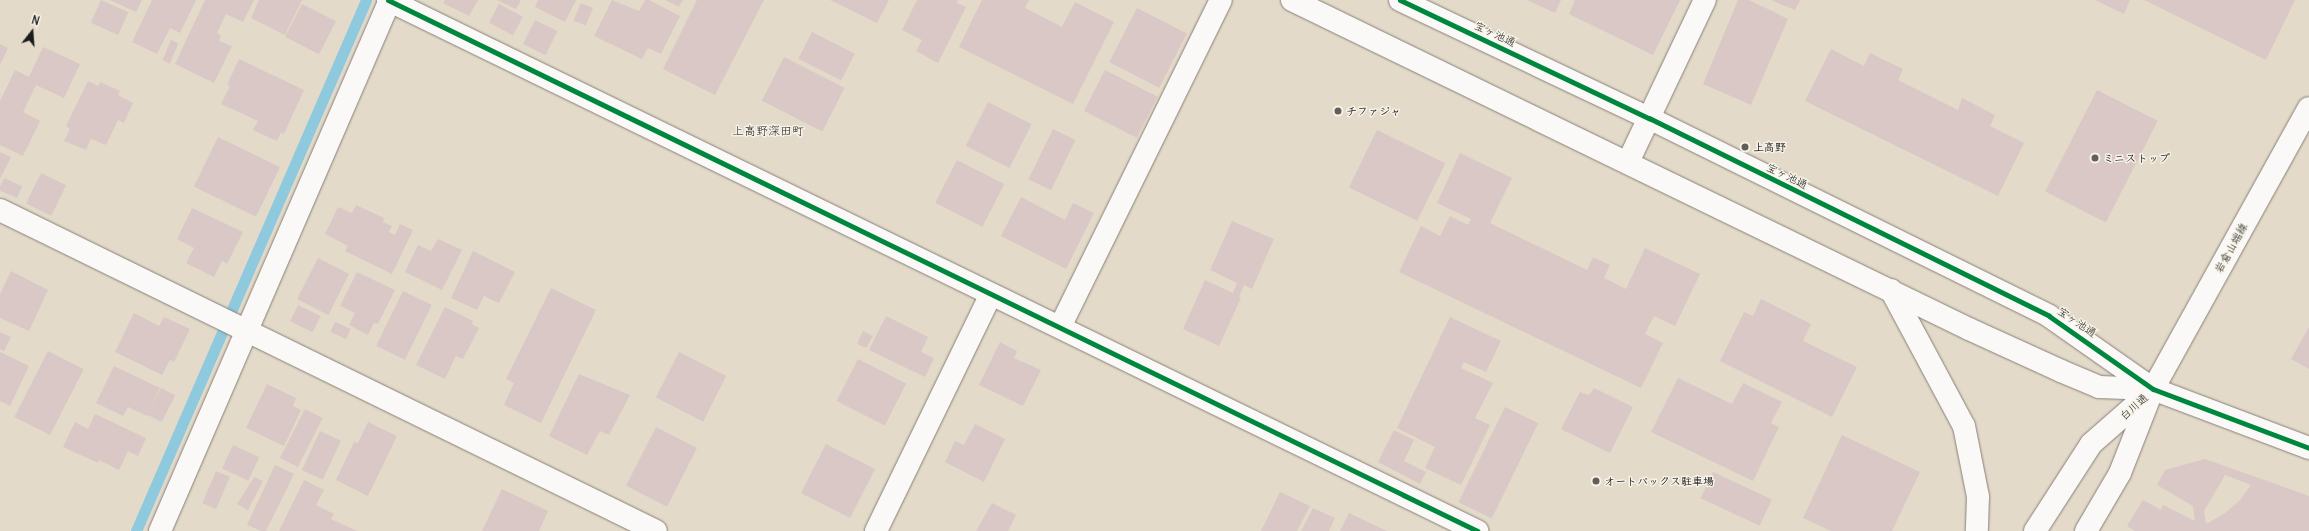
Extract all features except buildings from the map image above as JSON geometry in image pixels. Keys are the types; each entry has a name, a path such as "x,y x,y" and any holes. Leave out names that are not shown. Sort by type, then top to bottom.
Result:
{"street":[{"path":"160,531 389,0 1477,531"},
{"path":"1060,327 1221,0"},
{"path":"1292,0 1969,329 2099,387 2153,389 2309,448"},
{"name":"宝ヶ池通","path":"1400,0 1649,118 2049,316 2153,389"},
{"path":"1628,162 1705,0"},
{"name":"岩倉山端線","path":"2153,389 2309,108"},
{"path":"0,210 656,531"},
{"path":"1891,290 1964,426 1978,497 1977,531"},
{"path":"876,531 991,294"},
{"name":"白川通","path":"2035,531 2092,444 2153,389"},
{"name":"白川通","path":"2086,531 2120,473 2153,389"}],"waterway":[{"path":"136,531 366,0"}],"cycle path":[{"path":"388,0 1477,531"},
{"path":"1400,0 1649,118 2049,316 2153,389 2309,448"}],"place":[{"name":"チファジャ","path":"1338,111"},
{"name":"上高野","path":"1745,147"},
{"name":"ミニストップ","path":"2095,158"},
{"name":"オートバックス駐車場","path":"1596,481"}],"district":[{"name":"上高野深田町","path":"768,131"}]}
